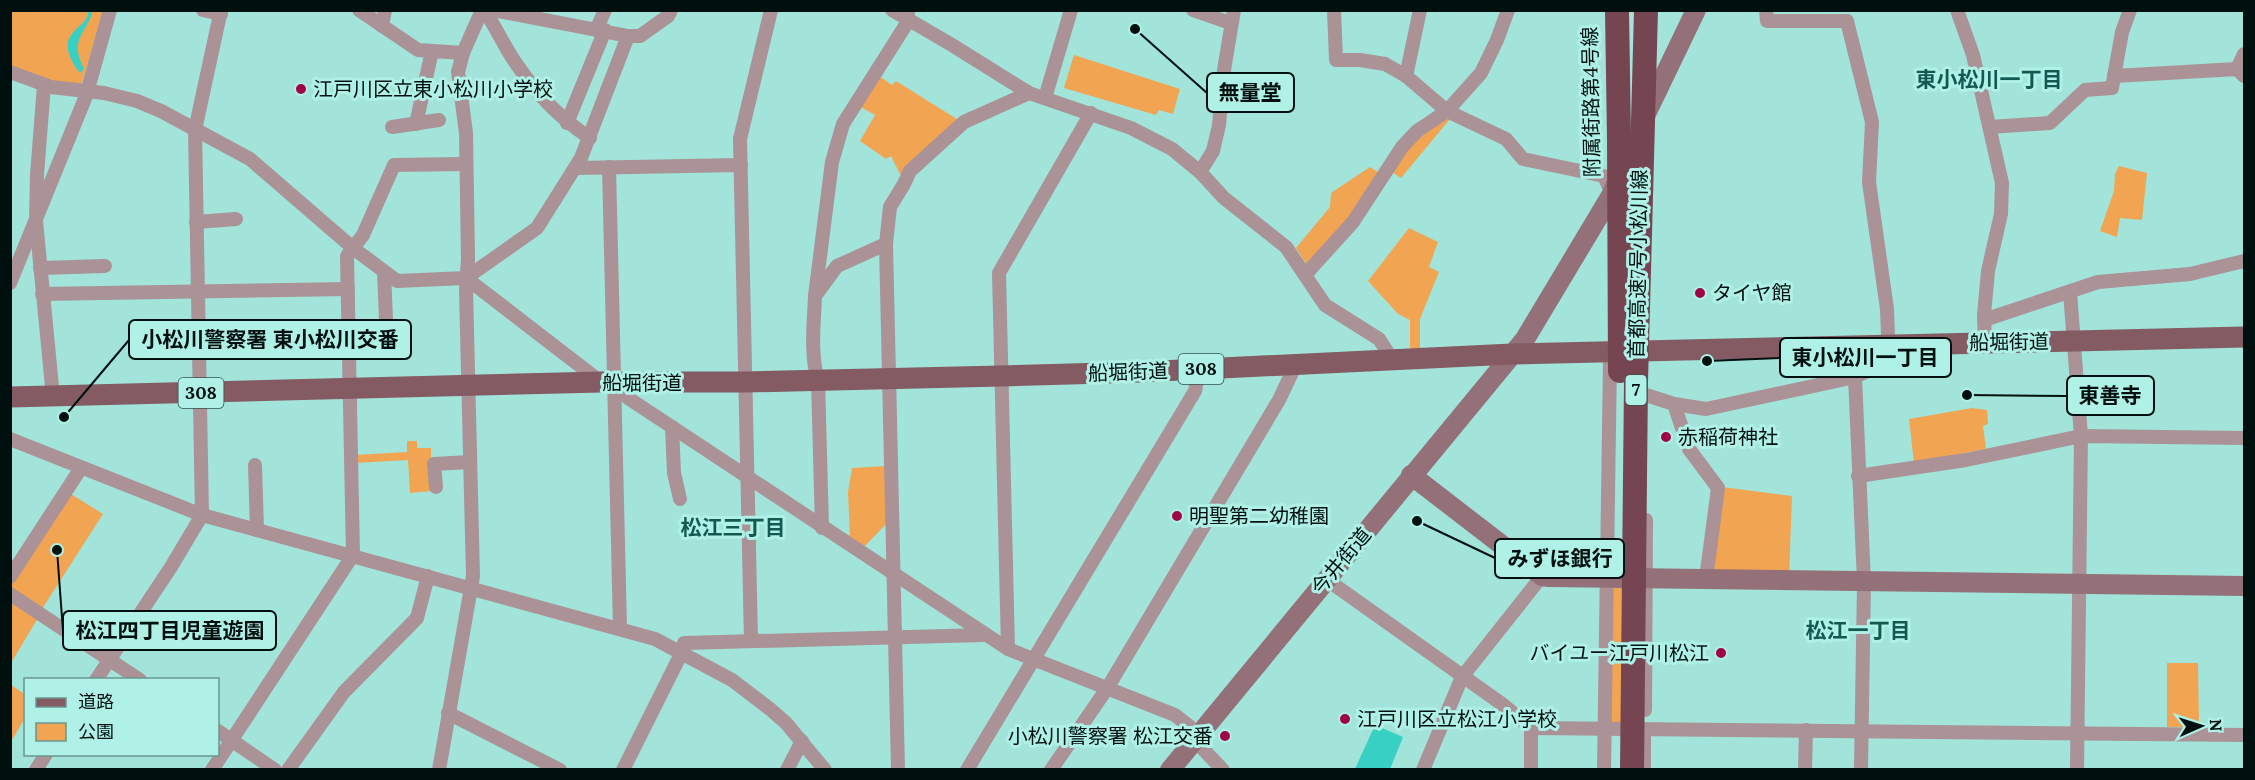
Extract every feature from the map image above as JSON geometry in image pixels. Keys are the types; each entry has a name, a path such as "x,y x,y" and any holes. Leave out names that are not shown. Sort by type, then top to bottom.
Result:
{"highway":[{"name":"首都高速7号小松川線","path":"1616,770 1620,382 1620,138 1617,10"},
{"name":"首都高速7号小松川線","path":"1632,770 1636,371 1646,10"}],"main road":[{"name":"船堀街道","path":"10,396 53,397 1001,376 1199,370 1512,354 2244,337"}],"street":[{"path":"10,283 16,254 36,221 87,92 110,10"},
{"path":"97,678 171,567 202,515 195,130 221,12 203,10"},
{"path":"359,10 418,50 463,53"},
{"path":"382,26 385,10"},
{"path":"438,770 472,589 466,278 468,259 466,132 458,72 463,53 483,10 514,61 542,98 567,123 590,138"},
{"path":"493,10 628,36 640,36 668,16 671,10"},
{"path":"567,123 601,29 605,10"},
{"path":"751,640 740,139 771,10"},
{"path":"892,10 908,15 1029,93 1131,128 1172,149 1200,172 1224,198 1286,247 1325,305 1379,339 1392,359"},
{"path":"1045,98 1071,10"},
{"path":"1193,10 1232,17 1219,125 1213,151 1200,172"},
{"path":"1334,10 1336,60 1360,60 1385,64 1406,76 1447,111 1506,139 1523,159 1604,176 1612,194"},
{"path":"1406,76 1420,10"},
{"path":"1305,274 1353,222 1402,147 1417,131 1447,111 1481,74 1508,10"},
{"name":"附属街路第4号線","path":"1604,770 1612,194 1612,46 1608,10"},
{"path":"1644,770 1649,107 1653,27 1659,10"},
{"name":"今井街道","path":"1170,770 1512,354 1533,325 1612,194 1649,107 1696,10"},
{"path":"1646,395 1674,404 1706,410 1855,376 1888,361 1887,309 1869,182 1872,122 1846,16 1767,21 1766,10"},
{"path":"1957,10 1973,55 2002,183 2001,214 1988,271 1984,320 1985,343"},
{"path":"1990,127 2050,123 2085,90 2112,88 2122,32 2130,10"},
{"path":"822,528 818,380 813,366 815,296 832,162 843,124 907,23 908,15"},
{"path":"10,72 44,85 137,101 250,159 352,248 397,281 466,278 537,228 576,168 590,138 628,36"},
{"path":"416,124 432,51"},
{"path":"2114,76 2241,72 2244,54"},
{"path":"44,85 36,221 53,397"},
{"path":"898,770 886,244 890,207 910,171 964,122 1029,93"},
{"path":"1008,650 999,273 1091,113"},
{"path":"392,127 439,120"},
{"path":"212,770 353,555 347,256 363,235 394,165 465,164"},
{"path":"576,168 741,165"},
{"path":"609,168 608,383 620,628"},
{"path":"196,222 236,219"},
{"path":"815,296 837,266 886,244"},
{"path":"1984,320 2098,282 2190,274 2244,261"},
{"path":"40,268 105,266"},
{"path":"384,272 386,319"},
{"path":"466,278 628,398 1008,650 1108,687 1174,715 1189,726 1203,749 1223,770"},
{"path":"42,294 348,289"},
{"path":"2070,292 2081,436 2077,770"},
{"path":"1051,770 1108,687 1280,398 1296,364"},
{"path":"967,770 1195,391 1199,370"},
{"path":"1855,376 1864,582 1861,770"},
{"path":"1674,404 1689,449 1718,488 1706,579"},
{"path":"672,427 674,473 680,499"},
{"path":"1858,476 1966,460 2081,436 2244,438"},
{"path":"10,439 202,515 655,639 732,680 751,694 786,723 825,770"},
{"path":"436,487 434,464 470,462"},
{"path":"255,465 256,530"},
{"path":"10,577 81,468"},
{"path":"1412,475 1542,576 2244,586"},
{"path":"288,770 344,692 417,618 428,576"},
{"path":"1423,770 1462,676 1542,576"},
{"path":"1326,579 1531,728 2244,735"},
{"path":"10,594 137,678"},
{"path":"623,770 682,652 684,643 983,634"},
{"path":"448,713 560,770"},
{"path":"1531,728 1531,770"},
{"path":"1805,770 1806,730"},
{"path":"219,732 275,770"},
{"path":"787,770 802,741"},
{"path":"36,770 45,756"}],"green space":[{"path":"10,11 103,11 81,86 48,81 11,66"},
{"path":"1074,55 1180,89 1173,114 1159,110 1156,115 1064,88"},
{"path":"879,76 892,85 896,81 960,121 908,170 900,174 891,156 886,159 860,141 875,115 859,106"},
{"path":"1445,116 1450,119 1401,178 1392,172 1406,148"},
{"path":"2119,166 2147,173 2142,220 2120,218 2117,237 2100,231 2114,191 2115,174"},
{"path":"1370,167 1379,173 1348,220 1307,265 1296,248 1330,207 1331,193"},
{"path":"1409,228 1438,242 1429,267 1439,272 1420,319 1420,353 1410,354 1410,320 1398,314 1368,281"},
{"path":"1972,408 1987,410 1988,424 1983,426 1986,449 1914,463 1909,419"},
{"path":"407,441 417,441 417,448 431,448 432,491 410,493 408,460 355,463 355,455 407,452"},
{"path":"886,466 887,523 862,549 850,540 848,492 852,468"},
{"path":"1722,487 1792,496 1789,578 1710,577"},
{"path":"71,494 103,514 42,609 11,589 10,586"},
{"path":"1611,581 1643,582 1641,725 1608,724"},
{"path":"11,602 38,618 11,663"},
{"path":"2167,663 2198,663 2199,727 2167,727"},
{"path":"11,685 24,694 24,720 12,740"}],"water":[{"path":"88,11 91,11 92,15 78,46 84,69 80,73 71,59 68,48 69,40 72,33 87,18"},
{"path":"1375,725 1403,737 1390,769 1355,769"}],"place":[{"name":"無量堂","path":"1135,29"},
{"name":"江戸川区立東小松川小学校","path":"301,89"},
{"name":"タイヤ館","path":"1700,293"},
{"name":"東小松川一丁目","path":"1707,361"},
{"name":"東善寺","path":"1967,395"},
{"name":"小松川警察署 東小松川交番","path":"64,417"},
{"name":"赤稲荷神社","path":"1666,437"},
{"name":"明聖第二幼稚園","path":"1177,516"},
{"name":"みずほ銀行","path":"1417,521"},
{"name":"松江四丁目児童遊園","path":"57,550"},
{"name":"バイユー江戸川松江","path":"1721,653"},
{"name":"江戸川区立松江小学校","path":"1345,719"},
{"name":"小松川警察署 松江交番","path":"1225,736"}],"district":[{"name":"東小松川一丁目","path":"1989,80"},
{"name":"松江三丁目","path":"733,528"},
{"name":"松江一丁目","path":"1858,631"}]}
